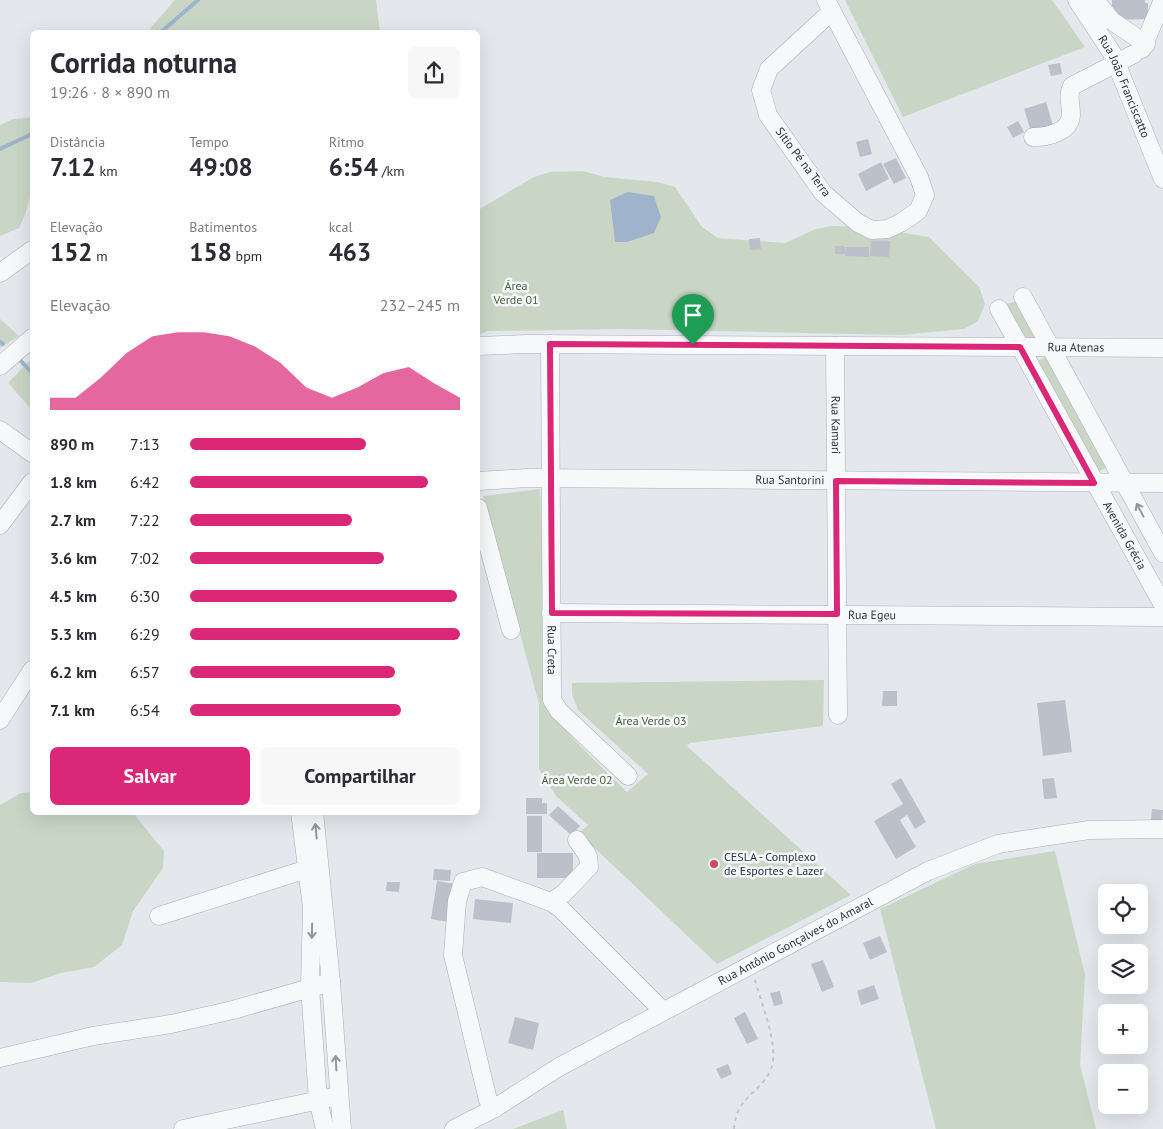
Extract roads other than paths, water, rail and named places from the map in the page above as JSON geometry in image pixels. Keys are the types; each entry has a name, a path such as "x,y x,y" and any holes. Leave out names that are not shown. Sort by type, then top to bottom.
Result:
{"street":[{"name":"Rua João Franciscatto","path":"1077,0 1117,63 1163,179"},
{"path":"1095,0 1112,21 1141,49"},
{"path":"1033,137 1045,137 1058,133 1067,125 1071,116 1069,92 1072,86 1141,49 1163,0"},
{"name":"Sítio Pé na Terra","path":"829,6 919,177 925,195 918,211 888,229 872,230 858,223 823,193 768,114 761,90 768,69 829,6"},
{"path":"0,273 30,251"},
{"name":"Avenida Grécia","path":"1023,297 1163,553"},
{"name":"Avenida Grécia","path":"999,309 1163,605"},
{"path":"0,366 30,340"},
{"name":"Rua Atenas","path":"480,346 550,344 1163,348"},
{"name":"Rua Creta","path":"550,344 552,700 559,711 628,776"},
{"name":"Rua Kamari","path":"835,346 838,715"},
{"path":"0,430 30,452"},
{"name":"Rua Santorini","path":"480,481 551,478 1163,483"},
{"path":"0,525 30,485"},
{"path":"480,515 511,630"},
{"name":"Rua Egeu","path":"552,613 1163,616"},
{"path":"0,720 30,673"},
{"path":"300,815 312,908 310,987 318,1100 325,1129"},
{"path":"314,815 331,982 338,1097 342,1129"},
{"name":"Rua Antônio Gonçalves do Amaral","path":"454,1129 495,1108 559,1067 928,871 998,844 1089,830 1163,829"},
{"path":"551,902 563,894 589,867 588,856 577,840"},
{"path":"159,916 307,869"},
{"path":"495,1108 488,1100 453,955 457,901 463,882 482,877 551,902 561,909 663,1011"},
{"path":"0,1058 93,1036 206,1016 331,982"},
{"path":"183,1129 338,1097"}],"water":[{"path":"628,192 654,196 661,217 654,233 627,242 615,242 610,200"}],"waterway":[{"path":"163,30 198,0"},
{"path":"0,149 30,135"},
{"path":"20,360 30,371"}],"place":[{"name":"CESLA - Complexo de Esportes e Lazer","path":"714,864"}],"park label":[{"name":"Área Verde 01","path":"516,293"},
{"name":"Área Verde 03","path":"651,721"},
{"name":"Área Verde 02","path":"577,780"}]}
